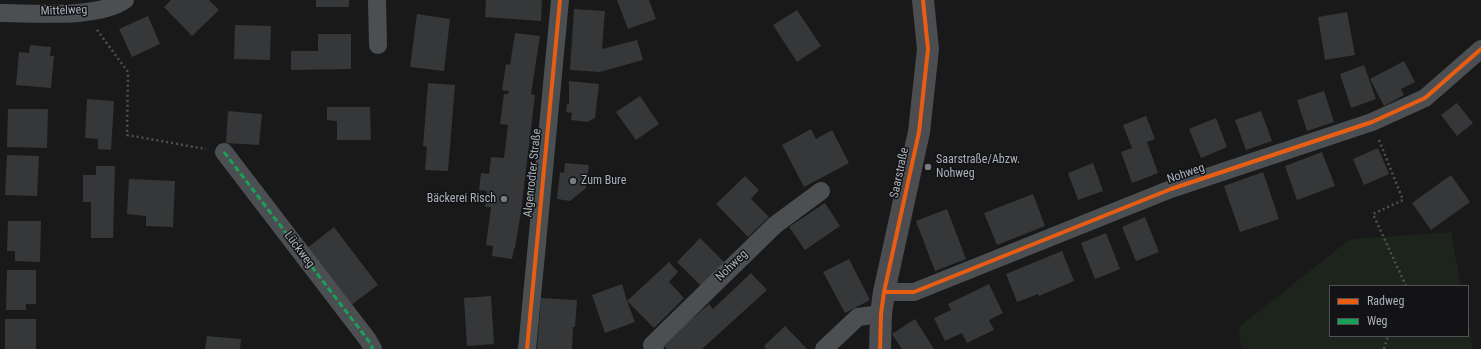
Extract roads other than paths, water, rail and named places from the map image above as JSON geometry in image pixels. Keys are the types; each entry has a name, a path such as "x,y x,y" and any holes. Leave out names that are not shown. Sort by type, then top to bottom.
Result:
{"street":[{"name":"Mittelweg","path":"0,13 84,12 117,6 125,0"},
{"path":"377,0 378,45"},
{"name":"Algenrodter Straße","path":"527,349 560,0"},
{"name":"Saarstraße","path":"880,349 881,314 884,292 919,132 928,49 923,0"},
{"name":"Nohweg","path":"884,292 914,292 1171,189 1372,122 1424,98 1481,49"},
{"name":"Lückweg","path":"224,152 368,340 373,349"},
{"name":"Nohweg","path":"655,349 652,345 775,225 821,191"},
{"path":"824,349 858,316 881,314"}],"place":[{"name":"Saarstraße/Abzw. Nohweg","path":"928,167"},
{"name":"Zum Bure","path":"573,181"},
{"name":"Bäckerei Risch","path":"504,199"}]}
